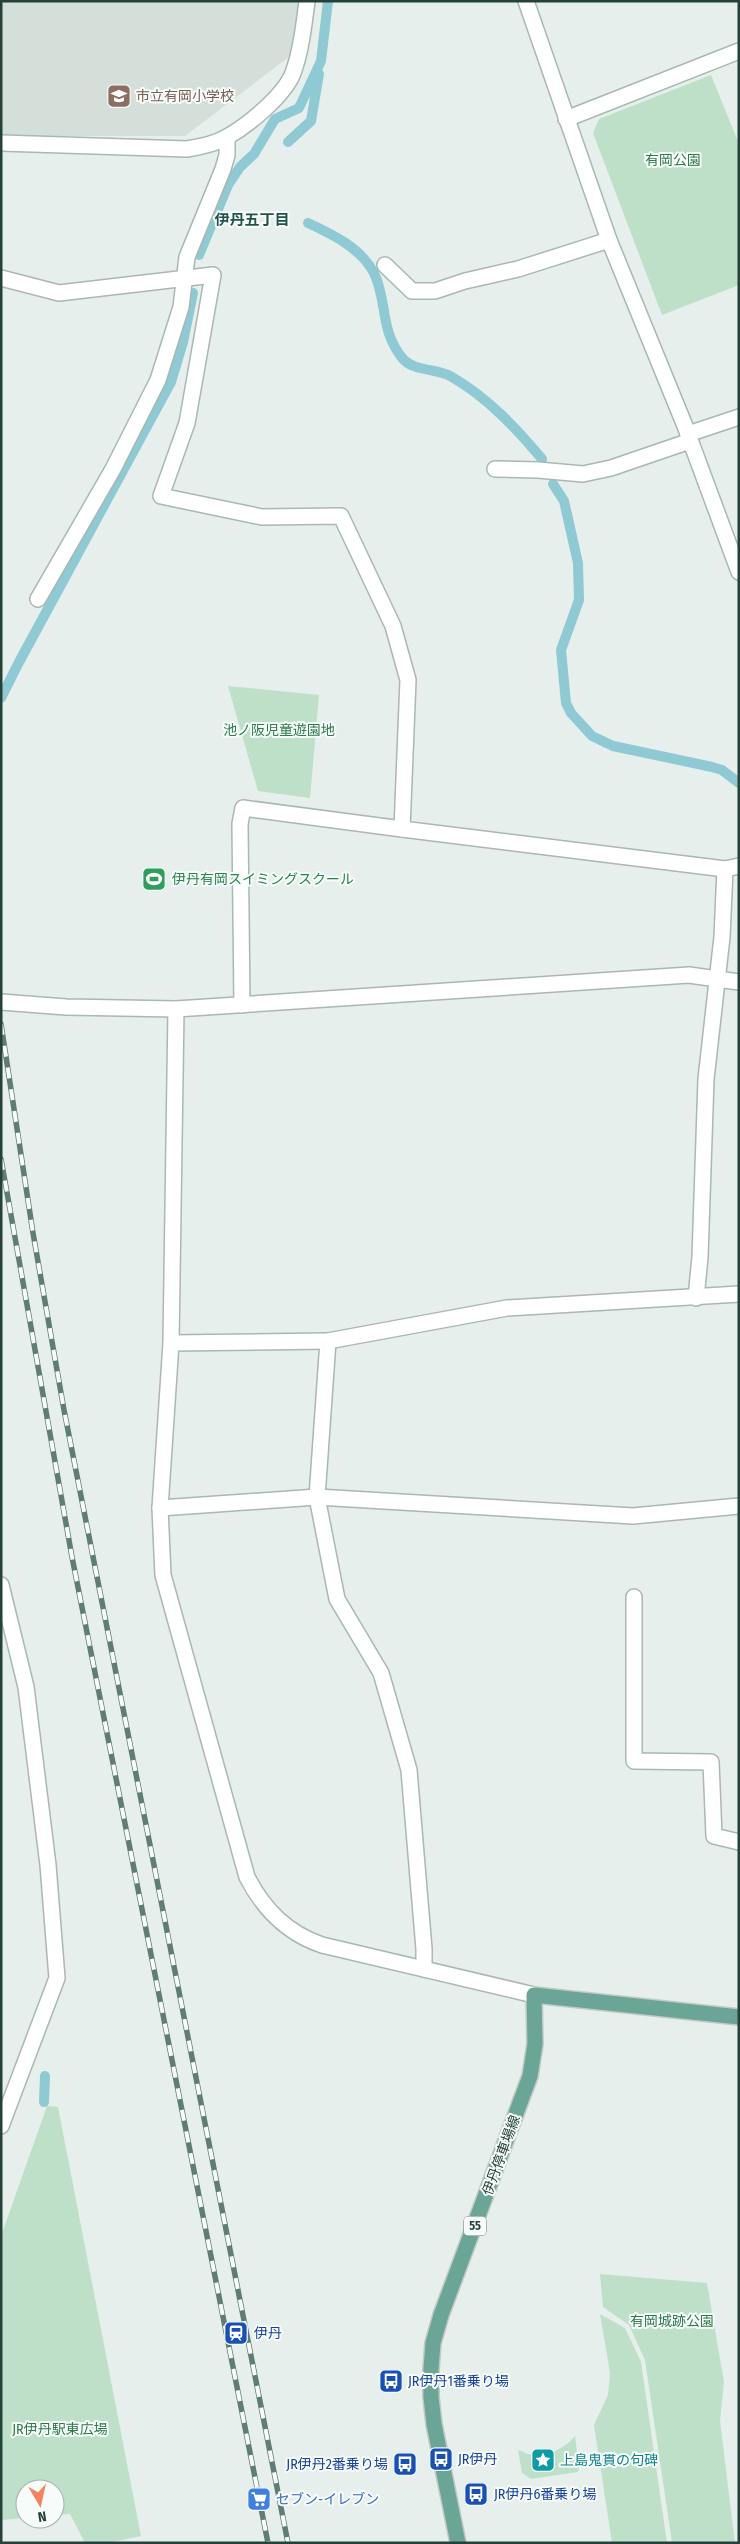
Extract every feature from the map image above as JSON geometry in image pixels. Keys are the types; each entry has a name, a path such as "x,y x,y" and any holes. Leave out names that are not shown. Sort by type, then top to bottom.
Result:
{"main road":[{"path":"534,1995 739,2017"},
{"name":"伊丹停車場線","path":"458,2543 434,2424 431,2369 434,2343 441,2315 530,2076 535,2044 534,1995"}],"street":[{"path":"1,143 186,149 208,145 227,137 274,100 286,86 297,56 307,1"},
{"path":"526,1 609,240 689,438 739,572"},
{"path":"566,119 739,51"},
{"path":"38,599 113,469 158,380 180,307 182,277 187,257 223,169 227,155 227,137"},
{"path":"385,265 412,291 435,291 465,281 518,269 609,240"},
{"path":"1,278 58,293 182,277 213,275 187,422 161,496 262,517 341,516 393,626 408,680 402,829"},
{"path":"495,469 538,470 575,475 597,472 689,438 739,417"},
{"path":"242,1005 240,824 243,808 732,868 706,1079 700,1257 696,1298"},
{"path":"1,1002 66,1007 176,1009 689,975 739,982"},
{"path":"176,1009 171,1343 160,1508 163,1575 170,1606 247,1877 260,1901 274,1916 302,1938 322,1945 534,1995"},
{"path":"171,1343 328,1341 506,1308 739,1294"},
{"path":"328,1341 317,1497 337,1599 381,1673 408,1770 424,1949 424,1969"},
{"path":"160,1508 317,1497 632,1516 739,1506"},
{"path":"1,1584 26,1687 48,1865 57,1978 1,2126"},
{"path":"634,1597 634,1760 711,1762 714,1836 739,1842"}],"shaded area":[{"name":"市立有岡小学校","path":"1,1 301,1 290,56 185,136 1,136"}],"green space":[{"name":"有岡公園","path":"711,75 739,144 739,285 662,315 593,133 599,119"},
{"name":"池ノ阪児童遊園地","path":"228,686 319,695 310,798 258,791"},
{"name":"JR伊丹駅東広場","path":"47,2106 58,2107 141,2536 107,2543 85,2543 70,2514 65,2514 65,2479 15,2479 15,2519 1,2520 1,2236"},
{"name":"有岡城跡公園","path":"600,2274 707,2283 724,2382 720,2421 735,2543 672,2543 645,2360 629,2325 603,2307"},
{"path":"600,2314 625,2328 641,2362 667,2543 612,2543 594,2425 608,2395 610,2373"},
{"path":"575,2436 578,2472 531,2479 522,2473 518,2450 530,2455 550,2453 562,2448"}],"waterway":[{"path":"199,255 228,185 240,167 254,154 275,119 299,108 321,61 328,1"},
{"path":"288,142 311,121 319,74"},
{"path":"308,223 327,232 354,249 368,264 378,284 390,337 403,359 414,366 446,374 478,394 501,414 542,459"},
{"path":"1,698 171,382 183,342 193,293"},
{"path":"553,484 564,501 578,563 579,600 561,650 566,703 571,713 592,736 613,746 712,767 722,770 739,783"},
{"path":"44,2102 45,2076"}],"railway":[{"path":"1,1024 33,1233 64,1410 288,2543"},
{"path":"1,1159 72,1557 268,2543"}],"place":[{"name":"市立有岡小学校","path":"119,96"},
{"name":"伊丹有岡スイミングスクール","path":"154,879"},
{"name":"伊丹","path":"236,2333"},
{"name":"JR伊丹1番乗り場","path":"391,2381"},
{"name":"JR伊丹","path":"441,2459"},
{"name":"上島鬼貫の句碑","path":"543,2460"},
{"name":"JR伊丹2番乗り場","path":"405,2464"},
{"name":"JR伊丹6番乗り場","path":"476,2494"},
{"name":"セブン-イレブン","path":"259,2499"}],"district":[{"name":"伊丹五丁目","path":"252,220"}]}
